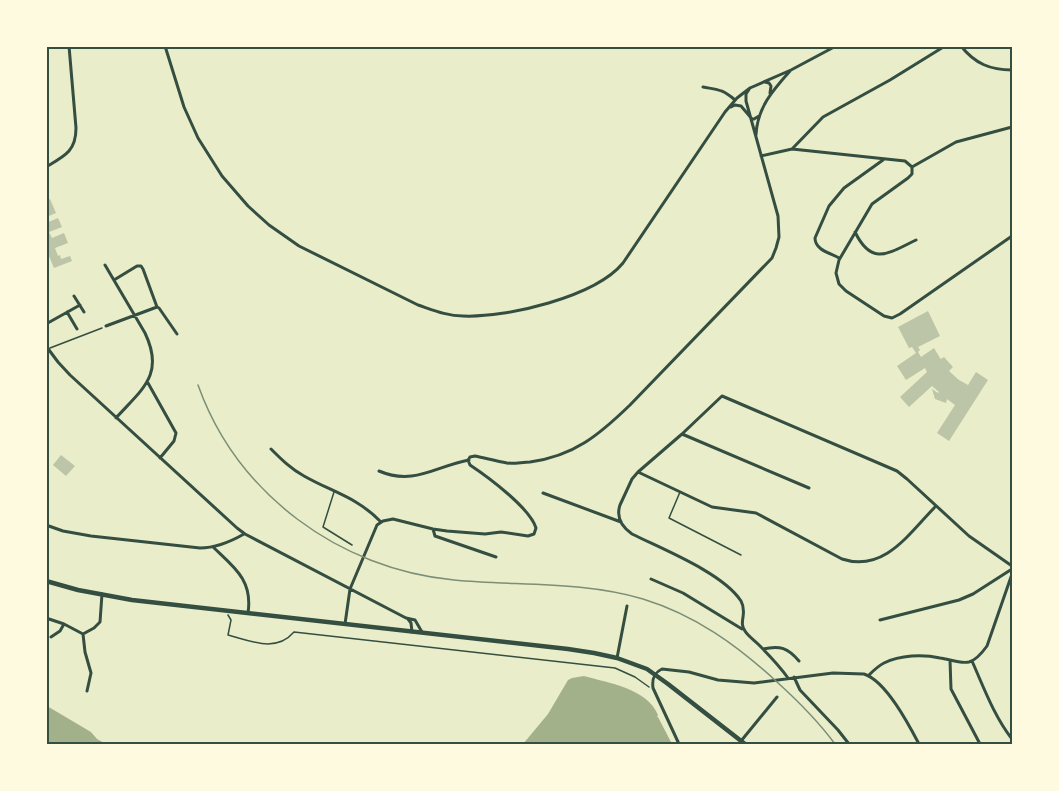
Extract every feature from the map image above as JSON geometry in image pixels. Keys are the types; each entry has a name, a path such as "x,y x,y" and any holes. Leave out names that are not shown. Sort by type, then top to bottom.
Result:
{"main road":[{"path":"46,581 78,590 132,600 568,649 617,658 655,674 743,743"}],"street":[{"path":"46,166 69,152 76,137 69,46"},
{"path":"165,46 181,101 198,138 222,176 248,206 279,232 311,253 434,311 471,316 525,309 588,288 606,278 623,263 735,100 750,88 791,70 836,46"},
{"path":"792,149 823,117 945,46"},
{"path":"961,46 982,66 1012,70"},
{"path":"756,138 759,114 769,95 791,70"},
{"path":"763,82 771,86 769,95"},
{"path":"702,87 722,90 735,100"},
{"path":"379,471 390,476 401,477 439,470 451,463 469,460 470,457 475,456 515,463 544,460 563,454 593,438 610,425 743,289 772,258 779,237 777,208 746,97 750,88"},
{"path":"725,112 732,106 738,105 754,119 759,114"},
{"path":"912,166 956,142 1012,127"},
{"path":"761,156 792,149 905,161 912,166"},
{"path":"840,258 818,248 815,243 829,206 844,188 885,159"},
{"path":"912,166 912,174 908,178 872,204 840,258 836,273 839,284 846,291 884,316 892,318 1012,236"},
{"path":"855,232 864,248 879,254 888,253 916,240"},
{"path":"105,265 135,314 152,350 153,370 148,383 116,418"},
{"path":"114,280 137,266 141,266 157,307 177,334"},
{"path":"74,296 84,312"},
{"path":"46,324 80,304"},
{"path":"104,327 157,307"},
{"path":"67,312 77,329"},
{"path":"48,350 63,368 116,418 245,534 406,618 415,620 423,634"},
{"path":"148,383 176,433 174,441 160,458"},
{"path":"744,630 742,621 744,607 729,587 695,566 632,534 625,529 618,514 632,479 638,472 722,396 897,471 969,536 1012,567 973,594 959,600 880,620"},
{"path":"682,434 810,489"},
{"path":"271,449 282,461 303,476 357,501 381,522"},
{"path":"345,624 350,589 377,525 381,522 393,519 433,529 473,534 501,532 531,536 535,531 531,518 496,483 470,465 469,460"},
{"path":"638,472 715,508 756,513 842,559 855,562 874,560 894,549 936,506"},
{"path":"543,493 621,522"},
{"path":"46,525 63,531 98,537 194,547 213,547 228,543 245,534"},
{"path":"433,529 435,536 495,557"},
{"path":"213,547 242,577 249,597 248,613"},
{"path":"869,675 881,664 921,656 963,663 972,661 987,646 1012,574"},
{"path":"651,579 683,593 744,630 779,665 786,679"},
{"path":"83,634 100,622 102,594"},
{"path":"617,658 627,606"},
{"path":"46,618 83,634"},
{"path":"406,618 411,623 412,632"},
{"path":"51,637 60,631 64,624"},
{"path":"83,634 91,674 87,691"},
{"path":"763,650 772,647 787,649 799,661"},
{"path":"950,660 951,689 980,744"},
{"path":"972,661 996,714 1012,739"},
{"path":"679,744 654,692 653,682 659,670 689,672 718,680 744,683 833,673 869,675 896,705 919,744"},
{"path":"794,677 800,690 849,744"},
{"path":"743,743 777,697"}],"lane":[{"path":"48,350 104,327"},
{"path":"334,490 322,526 352,545"},
{"path":"680,492 669,518 741,555"}],"path":[{"path":"232,636 268,645 288,638 294,632 615,668 635,677 654,692"}],"shaded area":[{"path":"584,676 615,684 645,698 653,706 672,744 523,744 548,714 568,680"},
{"path":"47,706 91,732 106,744 47,744"}],"building":[{"path":"50,199 56,213 49,216 46,201"},
{"path":"58,218 62,227 49,232 52,238 64,233 68,243 55,248 61,259 70,256 72,261 54,268 46,249 46,223"},
{"path":"928,311 940,336 918,347 921,357 934,348 941,359 944,357 953,367 949,371 959,380 968,385 976,372 988,380 949,441 937,433 955,405 947,399 946,403 935,399 932,389 939,392 932,386 909,407 900,397 927,372 925,368 906,380 897,366 916,353 912,347 909,348 898,327"},
{"path":"61,455 75,466 66,476 53,465"}],"railway":[{"path":"198,385 215,424 238,460 266,492 298,519 333,542 371,560 412,573 454,580 597,589 643,599 662,606 698,623 731,644 800,704 835,744"}]}
